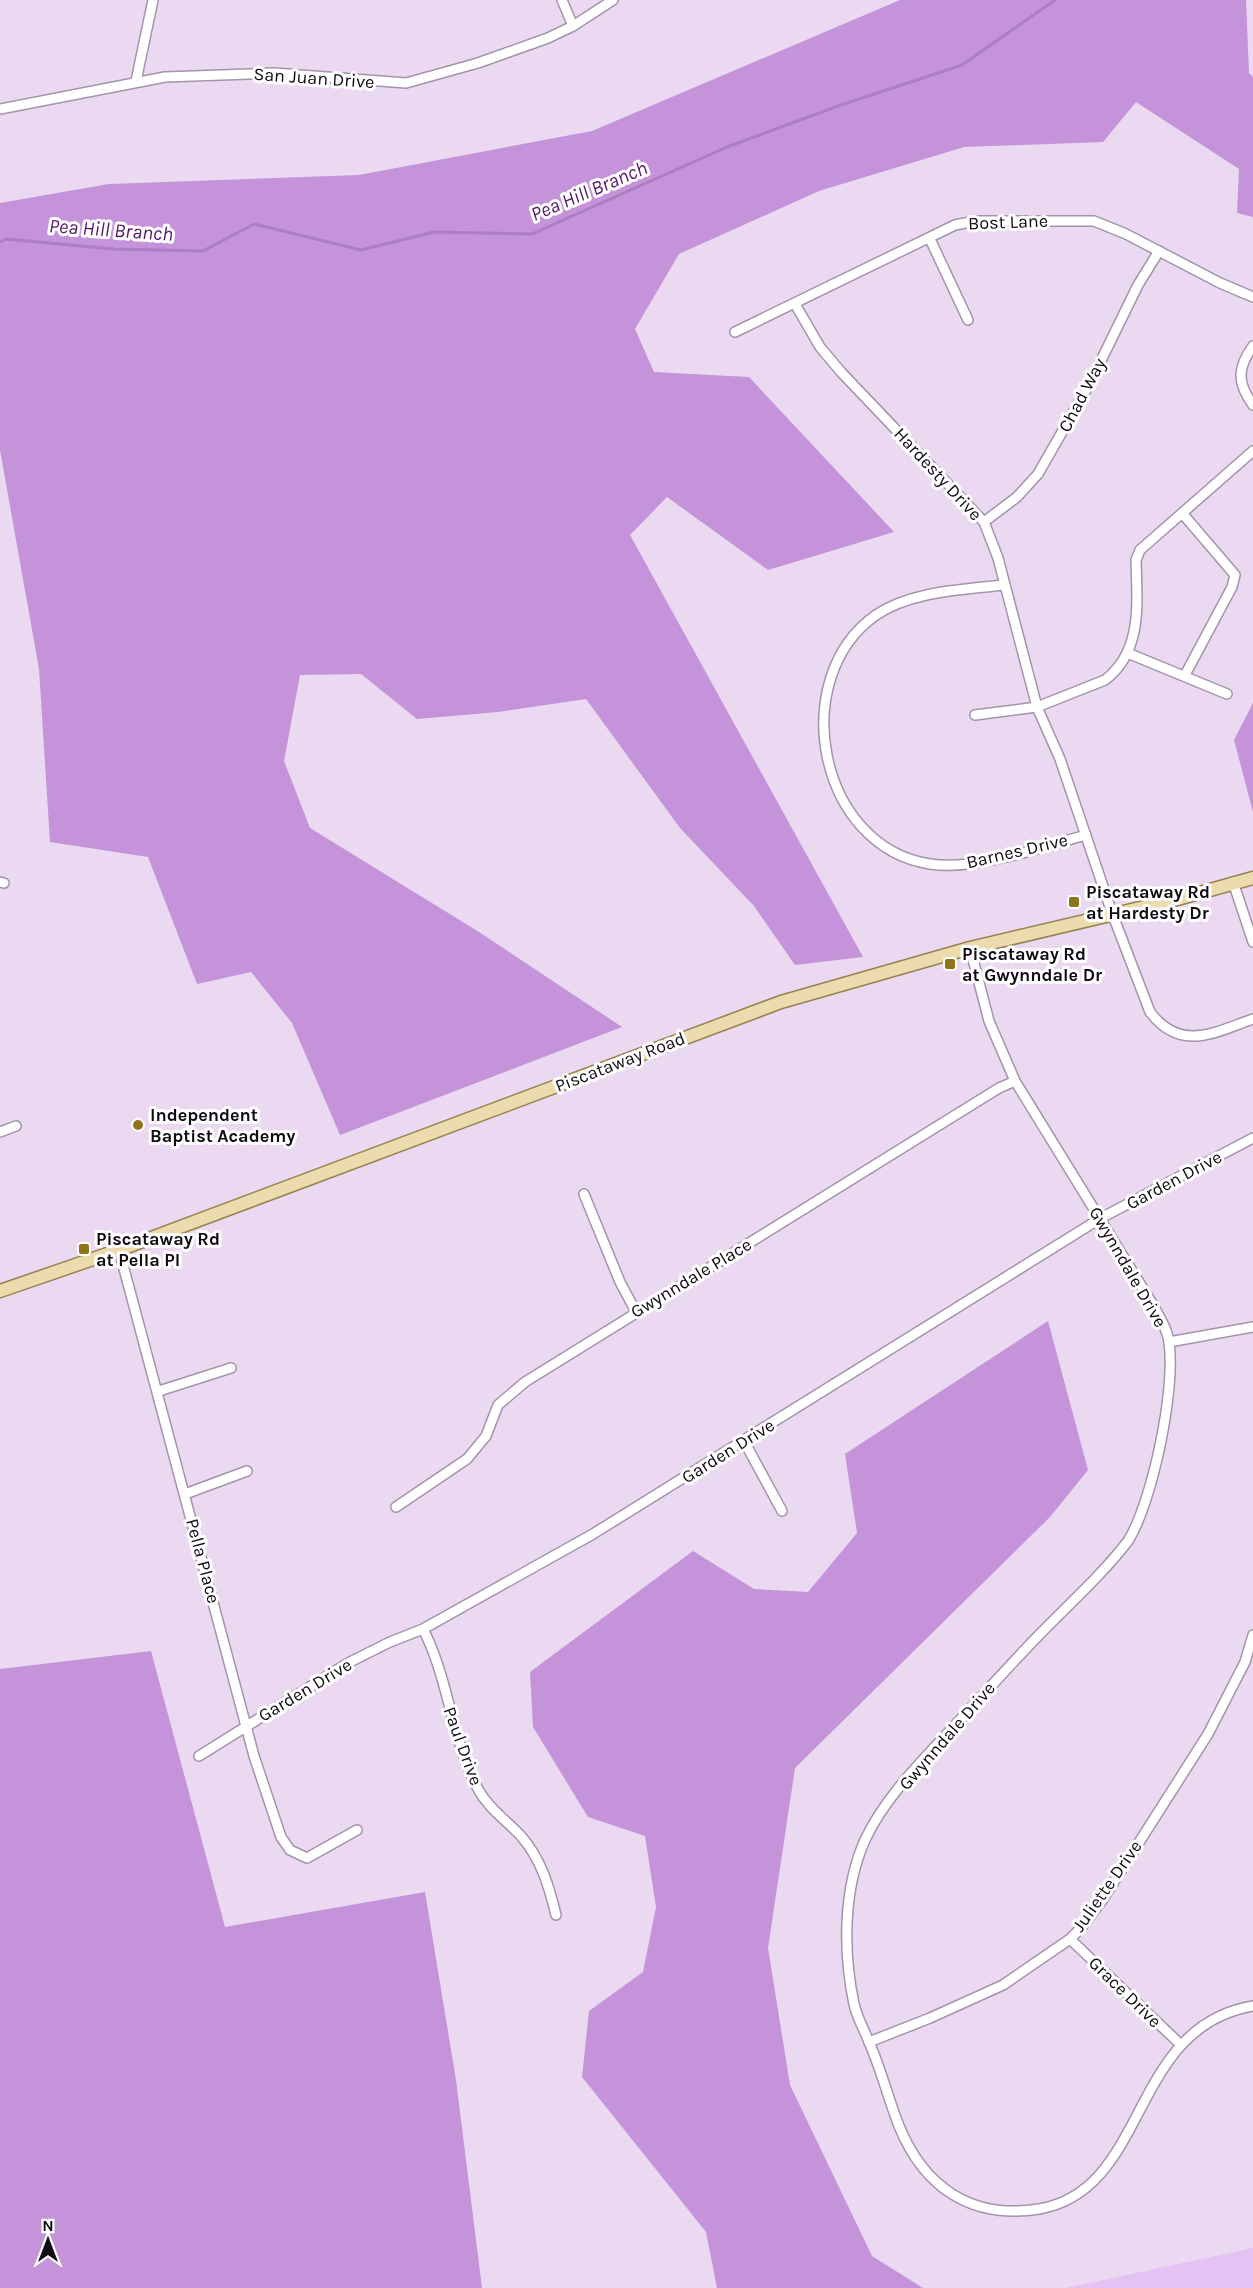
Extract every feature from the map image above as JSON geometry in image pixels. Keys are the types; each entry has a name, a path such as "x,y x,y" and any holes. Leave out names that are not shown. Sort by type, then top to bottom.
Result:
{"main road":[{"name":"Piscataway Road","path":"0,1291 119,1250 781,1002 970,948 1174,900 1253,878"}],"street":[{"path":"136,81 153,0"},
{"path":"562,0 573,26"},
{"name":"San Juan Drive","path":"0,109 165,76 274,73 406,83 523,48 573,26 613,0"},
{"name":"Bost Lane","path":"735,332 877,262 965,222 1084,220 1110,226 1220,283 1253,297"},
{"path":"930,239 968,320"},
{"name":"Chad Way","path":"984,522 1017,497 1038,474 1090,383 1138,285 1159,251"},
{"name":"Hardesty Drive","path":"795,304 820,347 835,365 984,522 998,558 1003,585 1037,707 1060,759 1112,913 1150,1012 1157,1020 1182,1035 1198,1038 1253,1019"},
{"path":"1253,346 1243,361 1240,374 1243,390 1253,405"},
{"path":"975,715 1037,707 1105,680 1130,654 1135,618 1136,560 1147,542 1253,451"},
{"path":"1182,513 1235,575 1232,587 1185,675"},
{"name":"Barnes Drive","path":"1003,585 925,596 897,605 877,614 852,635 838,660 825,698 824,733 834,782 850,815 873,837 909,859 929,864 969,864 1086,835"},
{"path":"1130,654 1227,694"},
{"path":"1233,882 1253,942"},
{"name":"Gwynndale Drive","path":"970,948 989,1021 1016,1081 1153,1305 1169,1342 1169,1371 1157,1465 1137,1526 1117,1555 916,1768 866,1839 851,1892 847,1919 854,2007 907,2145 927,2174 966,2202 1011,2211 1051,2205 1088,2186 1118,2148 1162,2067 1180,2044 1215,2018 1253,2006"},
{"name":"Gwynndale Place","path":"396,1507 467,1459 486,1436 496,1410 507,1396 559,1359 895,1155 999,1088 1016,1081"},
{"path":"0,1132 16,1126"},
{"name":"Garden Drive","path":"199,1756 368,1653 423,1629 593,1534 1101,1218 1253,1138"},
{"path":"584,1194 620,1282 636,1312"},
{"name":"Pella Place","path":"119,1250 159,1390 247,1725 282,1837 290,1850 307,1858 357,1830"},
{"path":"1169,1342 1253,1327"},
{"path":"159,1390 231,1368"},
{"path":"744,1441 782,1511"},
{"path":"185,1494 247,1471"},
{"name":"Paul Drive","path":"423,1629 438,1664 457,1738 478,1790 488,1804 529,1846 545,1876 556,1915"},
{"name":"Juliette Drive","path":"869,2042 1003,1985 1070,1939 1103,1899 1208,1734 1245,1662 1253,1635"},
{"name":"Grace Drive","path":"1070,1939 1180,2044"}],"shaded area":[{"path":"900,0 1246,0 1249,73 1253,77 1253,217 1237,213 1239,169 1136,102 1103,142 964,147 819,191 679,254 635,329 654,372 749,377 894,532 768,570 667,497 630,535 863,957 795,965 754,906 680,828 586,699 498,712 417,719 361,674 300,675 284,761 310,828 479,932 622,1027 340,1135 292,1023 251,972 197,984 148,857 50,842 39,669 0,450 0,203 109,184 359,175 592,131"},
{"path":"1253,703 1253,812 1234,740"},
{"path":"1048,1321 1088,1470 1050,1517 795,1768 768,1948 790,2085 872,2256 923,2288 717,2288 706,2232 582,2077 589,2011 643,1972 656,1907 645,1836 588,1817 533,1727 530,1672 693,1551 754,1589 808,1592 857,1533 845,1454"},
{"path":"151,1651 225,1927 425,1892 456,2080 482,2288 0,2288 0,1669"},
{"path":"1253,2248 1253,2288 1066,2288"}],"waterway":[{"name":"Pea Hill Branch","path":"0,242 6,239 113,249 203,251 254,224 361,250 434,232 532,234 727,147 841,105 962,65 1055,0"}],"place":[{"name":"Piscataway Rd at Hardesty Dr","path":"1074,902"},
{"name":"Piscataway Rd at Gwynndale Dr","path":"950,964"},
{"name":"Independent Baptist Academy","path":"138,1125"},
{"name":"Piscataway Rd at Pella Pl","path":"84,1249"}]}
